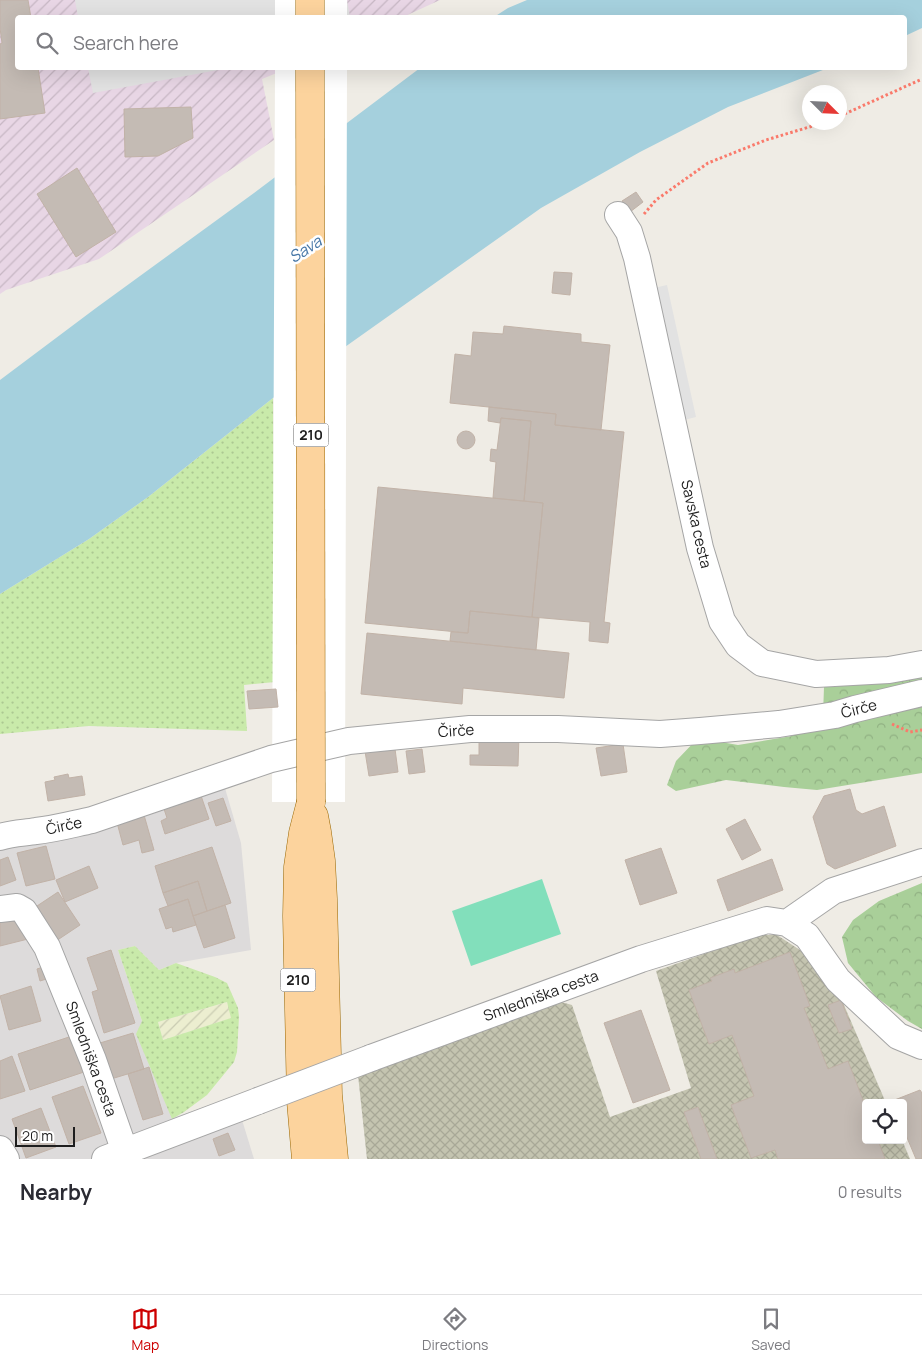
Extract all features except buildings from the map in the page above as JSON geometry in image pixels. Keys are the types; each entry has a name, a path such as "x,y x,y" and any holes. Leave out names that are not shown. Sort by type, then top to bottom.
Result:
{"main road":[{"path":"310,0 310,15"},
{"name":"210","path":"310,70 311,802 321,861 326,965 328,1095 334,1159"},
{"name":"210","path":"306,1159 301,1101 297,916 298,867 303,834 311,802"}],"street":[{"name":"Savska cesta","path":"624,223 637,258 700,548 722,621 738,645 762,662 816,674 889,670 922,664"},
{"name":"Čirče","path":"0,837 20,832 63,827 92,820 271,760 349,741 470,729 558,729 660,734 700,731 779,724 835,715 922,693"},
{"path":"922,862 833,891 787,923 807,936 838,980 898,1036 922,1046"},
{"name":"Smledniška cesta","path":"0,909 16,907 24,911 47,947 94,1060 120,1157 371,1058 641,959 767,920 787,923"},
{"path":"0,1149 6,1159"}],"path":[{"path":"847,113 922,79"},
{"path":"624,223 708,163 766,140 802,129"}],"shaded area":[{"path":"0,0 440,0 408,15 15,15 15,70 284,70 262,79 274,140 99,259 6,290 0,294"},
{"path":"75,0 347,0 350,15 78,15"},
{"path":"88,70 218,70 93,93"},
{"path":"667,285 696,417 680,421 650,289"},
{"path":"220,771 241,843 251,950 176,963 159,970 135,946 118,950 172,1118 235,1097 254,1159 0,1159 0,833"},
{"path":"757,935 777,935 806,954 841,998 884,1099 862,1099 862,1144 904,1144 910,1159 367,1159 358,1075 561,1002 572,1005 610,1117 691,1088 656,971"},
{"path":"227,1002 232,1018 163,1040 158,1022"}],"green space":[{"path":"273,398 275,682 244,685 247,731 89,726 0,734 0,594 89,539 148,497"},
{"path":"922,676 922,773 817,790 726,780 676,791 667,785 676,761 698,738 738,745 792,736 823,715 824,687 894,682"},
{"path":"542,879 561,934 471,966 452,911"},
{"path":"922,883 922,1029 876,997 848,963 842,937 853,920 879,901"},
{"path":"135,946 159,970 176,963 215,977 227,983 238,1008 237,1052 234,1062 207,1095 172,1119 136,1034 142,1021 118,950","holes":["227,1002 231,1018 163,1040 158,1022"]}],"water":[{"path":"527,0 922,0 922,28 907,35 907,15 497,15"},
{"name":"Sava","path":"417,70 823,70 728,107 640,152 541,208 273,398 148,497 89,539 0,594 0,380"}],"pier":[{"path":"275,0 347,0 347,15 275,15"},
{"path":"275,70 347,70 345,802 272,802"}]}
